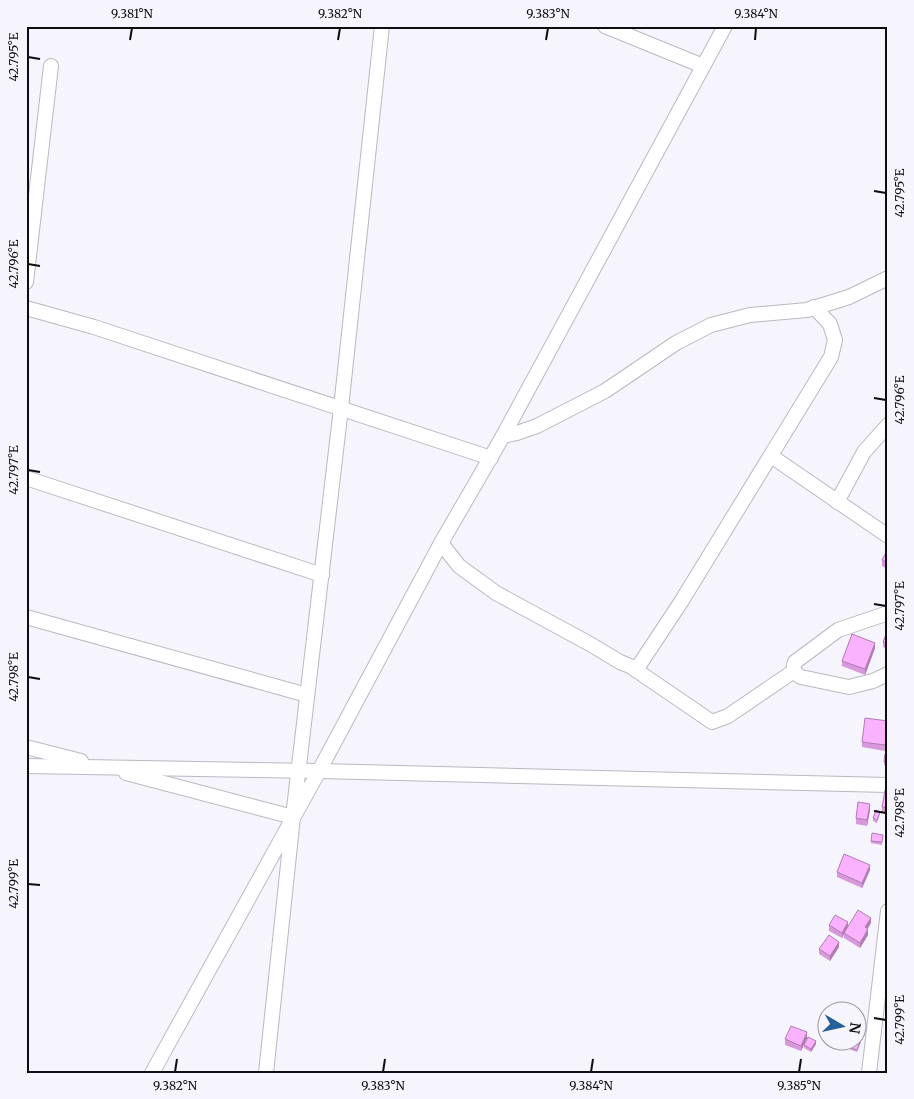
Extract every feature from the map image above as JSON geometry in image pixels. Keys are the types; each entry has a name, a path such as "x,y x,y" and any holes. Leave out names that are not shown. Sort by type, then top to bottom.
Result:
{"street":[{"path":"266,1073 298,770 342,408 382,26"},
{"path":"605,26 703,66"},
{"path":"152,1073 319,771 441,543 491,458 725,26"},
{"path":"26,282 51,66"},
{"path":"503,436 537,426 605,391 676,343 711,325 750,315 807,310 849,297 888,278"},
{"path":"26,308 94,327 491,458"},
{"path":"636,670 831,357 835,340 830,324 814,308"},
{"path":"837,502 864,452 888,425"},
{"path":"771,456 888,536"},
{"path":"26,478 322,575"},
{"path":"441,543 460,566 496,593 630,666 712,722 728,716 794,672"},
{"path":"794,672 795,662 838,630 888,613"},
{"path":"26,617 308,695"},
{"path":"794,672 801,676 849,687 873,681 888,674"},
{"path":"26,747 293,817"},
{"path":"26,766 298,770 888,785"},
{"path":"869,1073 886,950 888,911"}],"building":[{"path":"888,549 888,563 882,560"},
{"path":"888,629 888,644 883,642"},
{"path":"852,634 875,643 865,669 842,661"},
{"path":"865,718 888,721 885,745 862,742"},
{"path":"885,754 888,755 888,763 884,762"},
{"path":"885,790 888,790 888,808 882,807"},
{"path":"858,802 870,804 867,820 856,818"},
{"path":"876,810 880,812 877,820 873,818"},
{"path":"872,833 883,835 882,842 871,841"},
{"path":"844,854 870,865 862,883 837,872"},
{"path":"858,910 871,918 865,927 868,929 860,943 844,933"},
{"path":"835,915 848,922 842,933 829,925"},
{"path":"829,935 839,942 830,956 819,949"},
{"path":"791,1026 807,1032 801,1046 785,1039"},
{"path":"808,1037 816,1041 811,1049 804,1045"}]}
